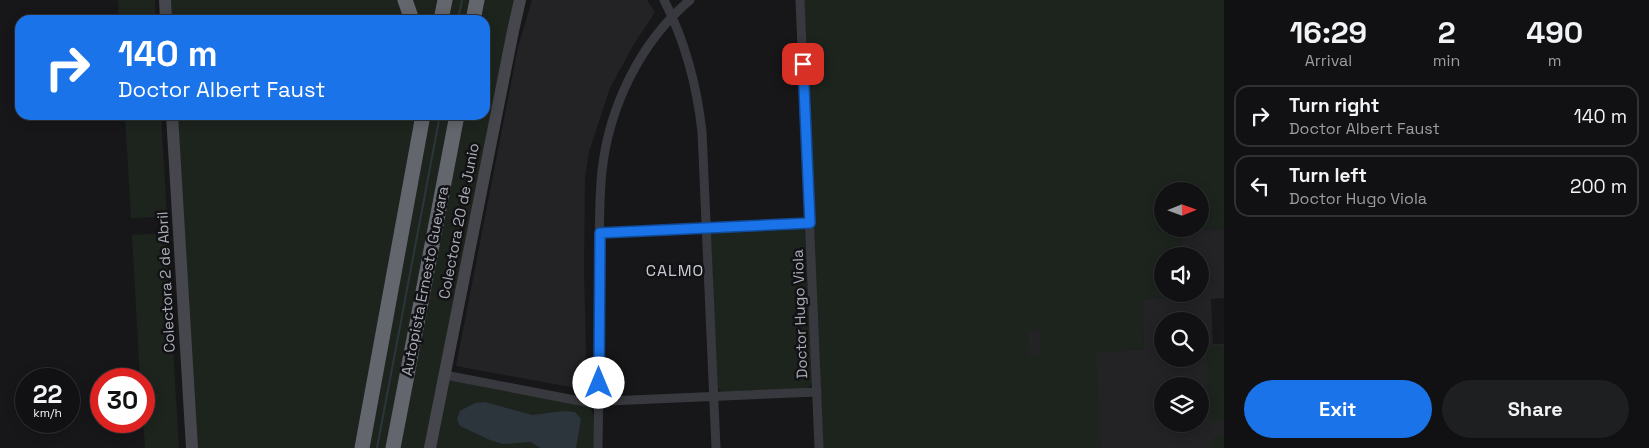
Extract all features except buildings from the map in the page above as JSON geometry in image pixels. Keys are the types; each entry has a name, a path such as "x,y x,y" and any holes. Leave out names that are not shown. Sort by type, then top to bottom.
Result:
{"highway":[{"path":"405,0 410,15"},
{"path":"443,15 445,0"},
{"path":"474,15 478,0"},
{"name":"Autopista Ernesto Guevara","path":"362,448 420,133 421,120"},
{"name":"Autopista Ernesto Guevara","path":"393,448 456,120"}],"main road":[{"path":"164,0 166,15"},
{"name":"Colectora 20 de Junio","path":"430,448 520,0"},
{"name":"Colectora 2 de Abril","path":"172,120 192,448"}],"street":[{"path":"664,0 682,40 700,111 716,448"},
{"path":"598,448 600,233 602,171 607,143 614,116 642,56 672,18 690,0"},
{"name":"Doctor Hugo Viola","path":"800,0 819,448"},
{"path":"600,233 810,223"},
{"path":"445,375 585,402 817,392"}],"shaded area":[{"path":"118,0 155,0 156,15 119,15"},
{"path":"165,0 520,0 430,448 192,448 172,120 490,120 490,15 166,15"},
{"path":"532,0 647,0 655,12 634,44 610,88 589,152 585,177 584,271 587,390 456,366 518,47"},
{"path":"803,0 1224,0 1224,228 1209,229 1209,182 1154,182 1154,238 1181,238 1181,247 1154,247 1154,298 1143,299 1144,349 1096,352 1101,448 823,448","holes":["1040,330 1042,355 1029,356 1027,331"]},
{"path":"125,120 161,120 167,217 131,218"},
{"path":"799,228 807,233 814,382 807,388 722,392 717,387 711,234 714,232"},
{"path":"1224,228 1224,298 1211,299 1213,344 1224,344 1224,448 1033,448 1027,330 1041,330 1042,355 1144,349 1142,299 1154,298 1154,302 1209,302 1209,247 1181,247 1181,238 1209,238 1209,229"},
{"path":"166,233 179,448 145,448 144,433 155,433 155,368 139,368 132,235"},
{"path":"1224,346 1224,421 1210,421 1207,367 1209,367 1209,347"},
{"path":"449,380 590,407 594,416 594,448 435,448"},
{"path":"485,402 532,415 565,411 575,412 581,419 576,448 541,448 530,442 503,444 460,426 457,419 460,411 475,403"},
{"path":"1215,436 1224,437 1224,448 1209,448"}],"waterway":[{"path":"459,15 462,0"},
{"path":"377,448 439,120"}],"district":[{"name":"CALMO","path":"675,270"}],"route":[{"path":"599,383 600,233 810,223 803,64"}]}
